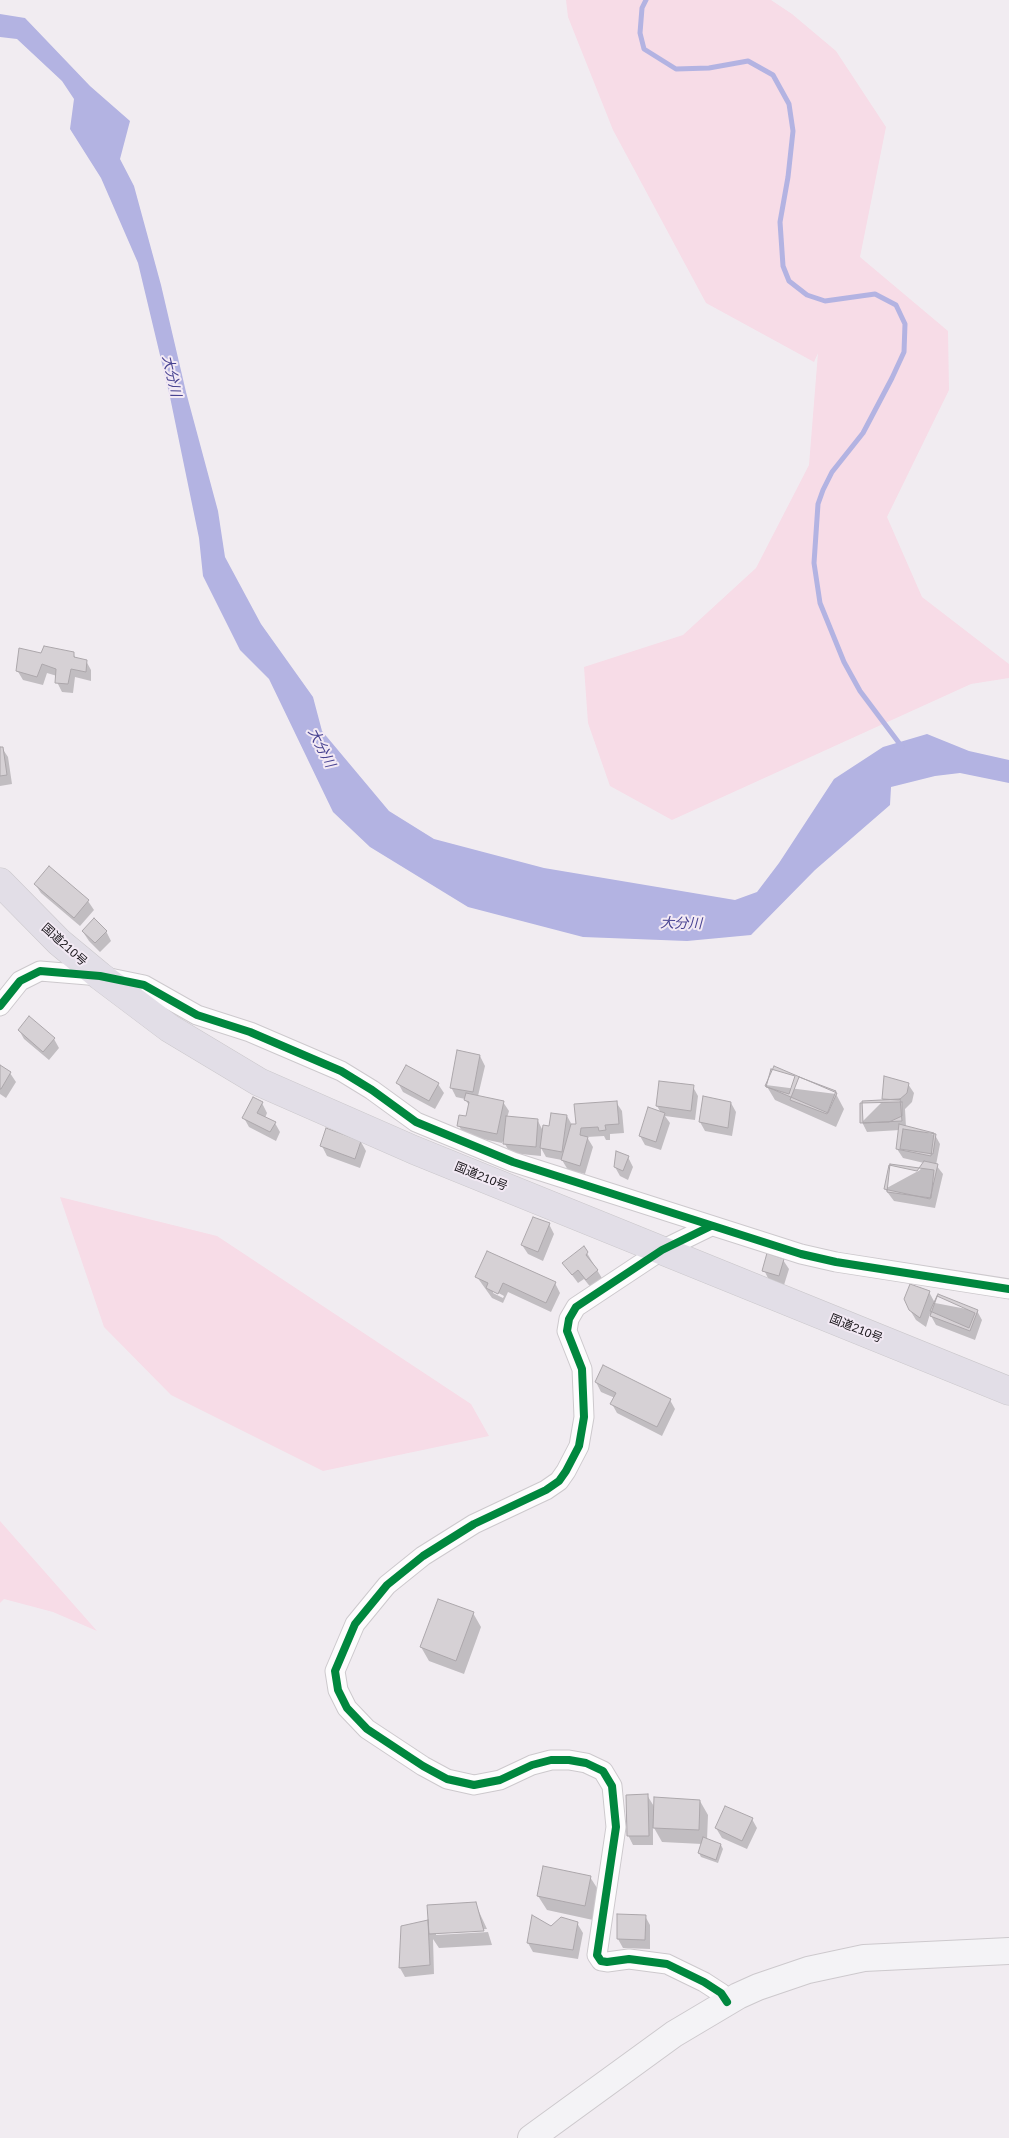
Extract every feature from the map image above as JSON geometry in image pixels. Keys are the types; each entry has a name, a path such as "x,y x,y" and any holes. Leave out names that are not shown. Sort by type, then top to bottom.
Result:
{"highway":[{"name":"国道210号","path":"0,882 38,921 100,976 169,1028 259,1082 414,1150 1009,1391"}],"street":[{"path":"0,1006 20,981 40,971 100,976 144,985 198,1015 250,1032 341,1071 365,1084 416,1122 513,1162 794,1252 836,1262 1009,1289"},
{"path":"711,1226 662,1250 576,1307 569,1320 569,1338 581,1363 584,1417 576,1454 558,1481 546,1490 474,1524 423,1556 386,1585 355,1624 335,1671 338,1690 347,1708 367,1729 423,1766 448,1779 474,1785 500,1780 532,1765 551,1760 569,1760 586,1763 603,1771 612,1786 616,1827 597,1955 601,1961 607,1962 629,1959 667,1964 704,1982 721,1993 727,2002"},
{"path":"531,2138 649,2051 727,2002 779,1979 864,1958 1009,1951"}],"shaded area":[{"path":"566,0 771,0 792,14 836,51 886,127 860,257 948,331 949,390 887,517 922,597 1009,664 1009,678 971,684 672,820 610,786 588,723 584,667 683,635 756,568 809,465 818,353 814,362 706,303 613,130 568,17"},
{"path":"60,1197 217,1236 471,1404 489,1436 323,1471 171,1395 104,1327"},
{"path":"0,1521 97,1631 53,1612 4,1599 0,1603"}],"water":[{"name":"大分川","path":"0,14 25,18 90,86 130,121 120,159 134,186 161,285 186,392 218,511 225,557 261,624 313,697 322,731 389,811 434,839 544,868 735,900 757,892 779,863 834,779 883,747 927,734 969,751 1009,760 1009,783 960,773 935,776 891,787 890,805 815,870 751,935 687,941 583,937 468,907 370,847 333,812 269,679 240,650 203,576 199,538 170,397 138,263 101,178 70,129 74,99 62,81 17,39 0,37"}],"building":[{"path":"44,646 74,652 74,657 87,660 86,672 71,669 68,684 55,683 56,669 42,664 37,677 16,671 19,648 41,653"},
{"path":"0,747 3,747 7,775 0,776"},
{"path":"49,866 89,900 74,918 34,884"},
{"path":"94,918 107,931 95,943 82,931"},
{"path":"29,1016 55,1038 43,1052 18,1030"},
{"path":"457,1050 480,1055 473,1092 450,1088"},
{"path":"0,1065 11,1072 1,1089 0,1089"},
{"path":"406,1065 439,1083 429,1101 396,1083"},
{"path":"774,1066 837,1093 828,1113 765,1086"},
{"path":"771,1069 795,1076 789,1094 766,1087"},
{"path":"884,1076 909,1083 907,1093 899,1100 882,1099"},
{"path":"799,1077 836,1091 827,1114 790,1100"},
{"path":"659,1081 694,1085 691,1111 656,1106"},
{"path":"466,1093 504,1101 497,1134 457,1126 459,1115 466,1116 469,1102 464,1100"},
{"path":"703,1096 731,1102 728,1128 699,1122"},
{"path":"253,1097 263,1102 257,1113 276,1122 270,1132 242,1118"},
{"path":"900,1099 902,1121 863,1123 862,1101"},
{"path":"617,1101 619,1124 605,1125 606,1130 599,1131 598,1127 581,1128 580,1135 588,1137 580,1166 561,1160 571,1124 576,1124 574,1104"},
{"path":"902,1102 902,1116 889,1122 860,1123 860,1103"},
{"path":"648,1107 665,1113 656,1142 639,1136"},
{"path":"551,1113 567,1115 562,1152 540,1148 543,1125 549,1126"},
{"path":"506,1116 538,1119 536,1147 503,1144"},
{"path":"899,1124 934,1133 931,1156 896,1149"},
{"path":"326,1128 361,1141 355,1159 320,1146"},
{"path":"903,1129 936,1134 933,1154 900,1149"},
{"path":"616,1151 629,1156 623,1171 614,1167"},
{"path":"924,1161 938,1164 930,1199 884,1189 889,1165 917,1171"},
{"path":"890,1164 934,1170 931,1198 887,1192"},
{"path":"533,1217 550,1223 538,1252 521,1245"},
{"path":"584,1246 588,1252 586,1255 598,1270 586,1280 578,1270 572,1275 562,1263"},
{"path":"487,1251 556,1282 546,1303 503,1283 498,1294 486,1288 488,1283 475,1277"},
{"path":"767,1253 784,1259 779,1276 762,1271"},
{"path":"910,1284 930,1291 920,1318 909,1310 904,1299"},
{"path":"938,1294 978,1310 970,1331 930,1316"},
{"path":"937,1296 975,1313 969,1328 930,1311"},
{"path":"603,1365 671,1399 657,1427 610,1404 616,1393 595,1382"},
{"path":"438,1599 474,1612 456,1661 420,1647"},
{"path":"648,1794 649,1836 627,1836 626,1795"},
{"path":"654,1797 700,1800 699,1830 653,1828"},
{"path":"725,1806 753,1818 742,1841 715,1828"},
{"path":"703,1837 721,1844 716,1860 698,1853"},
{"path":"543,1866 591,1876 585,1906 537,1896"},
{"path":"476,1902 484,1931 429,1934 427,1905"},
{"path":"617,1914 646,1915 645,1940 617,1939"},
{"path":"532,1915 551,1926 561,1917 578,1922 573,1950 527,1943"},
{"path":"428,1920 430,1965 399,1968 401,1926"}],"waterway":[{"path":"646,0 642,8 640,33 644,49 676,69 709,68 748,61 773,75 789,104 793,131 788,177 780,222 783,266 789,281 807,295 825,301 875,294 896,305 905,324 904,352 892,378 863,433 832,472 823,490 818,504 814,563 820,603 844,662 860,691 902,747"}],"cycle path":[{"path":"0,1006 20,981 40,971 100,976 144,985 197,1015 250,1032 341,1071 372,1090 416,1122 513,1162 801,1254 836,1262 1009,1289"},
{"path":"711,1226 662,1250 576,1307 569,1319 567,1331 582,1369 584,1417 579,1446 566,1471 559,1481 546,1490 474,1524 423,1556 387,1585 355,1624 335,1671 338,1690 347,1708 367,1729 423,1766 447,1779 474,1785 500,1780 532,1765 551,1760 569,1760 586,1763 603,1771 612,1786 616,1827 597,1955 601,1961 607,1962 629,1959 667,1964 704,1982 721,1993 727,2002"}]}
